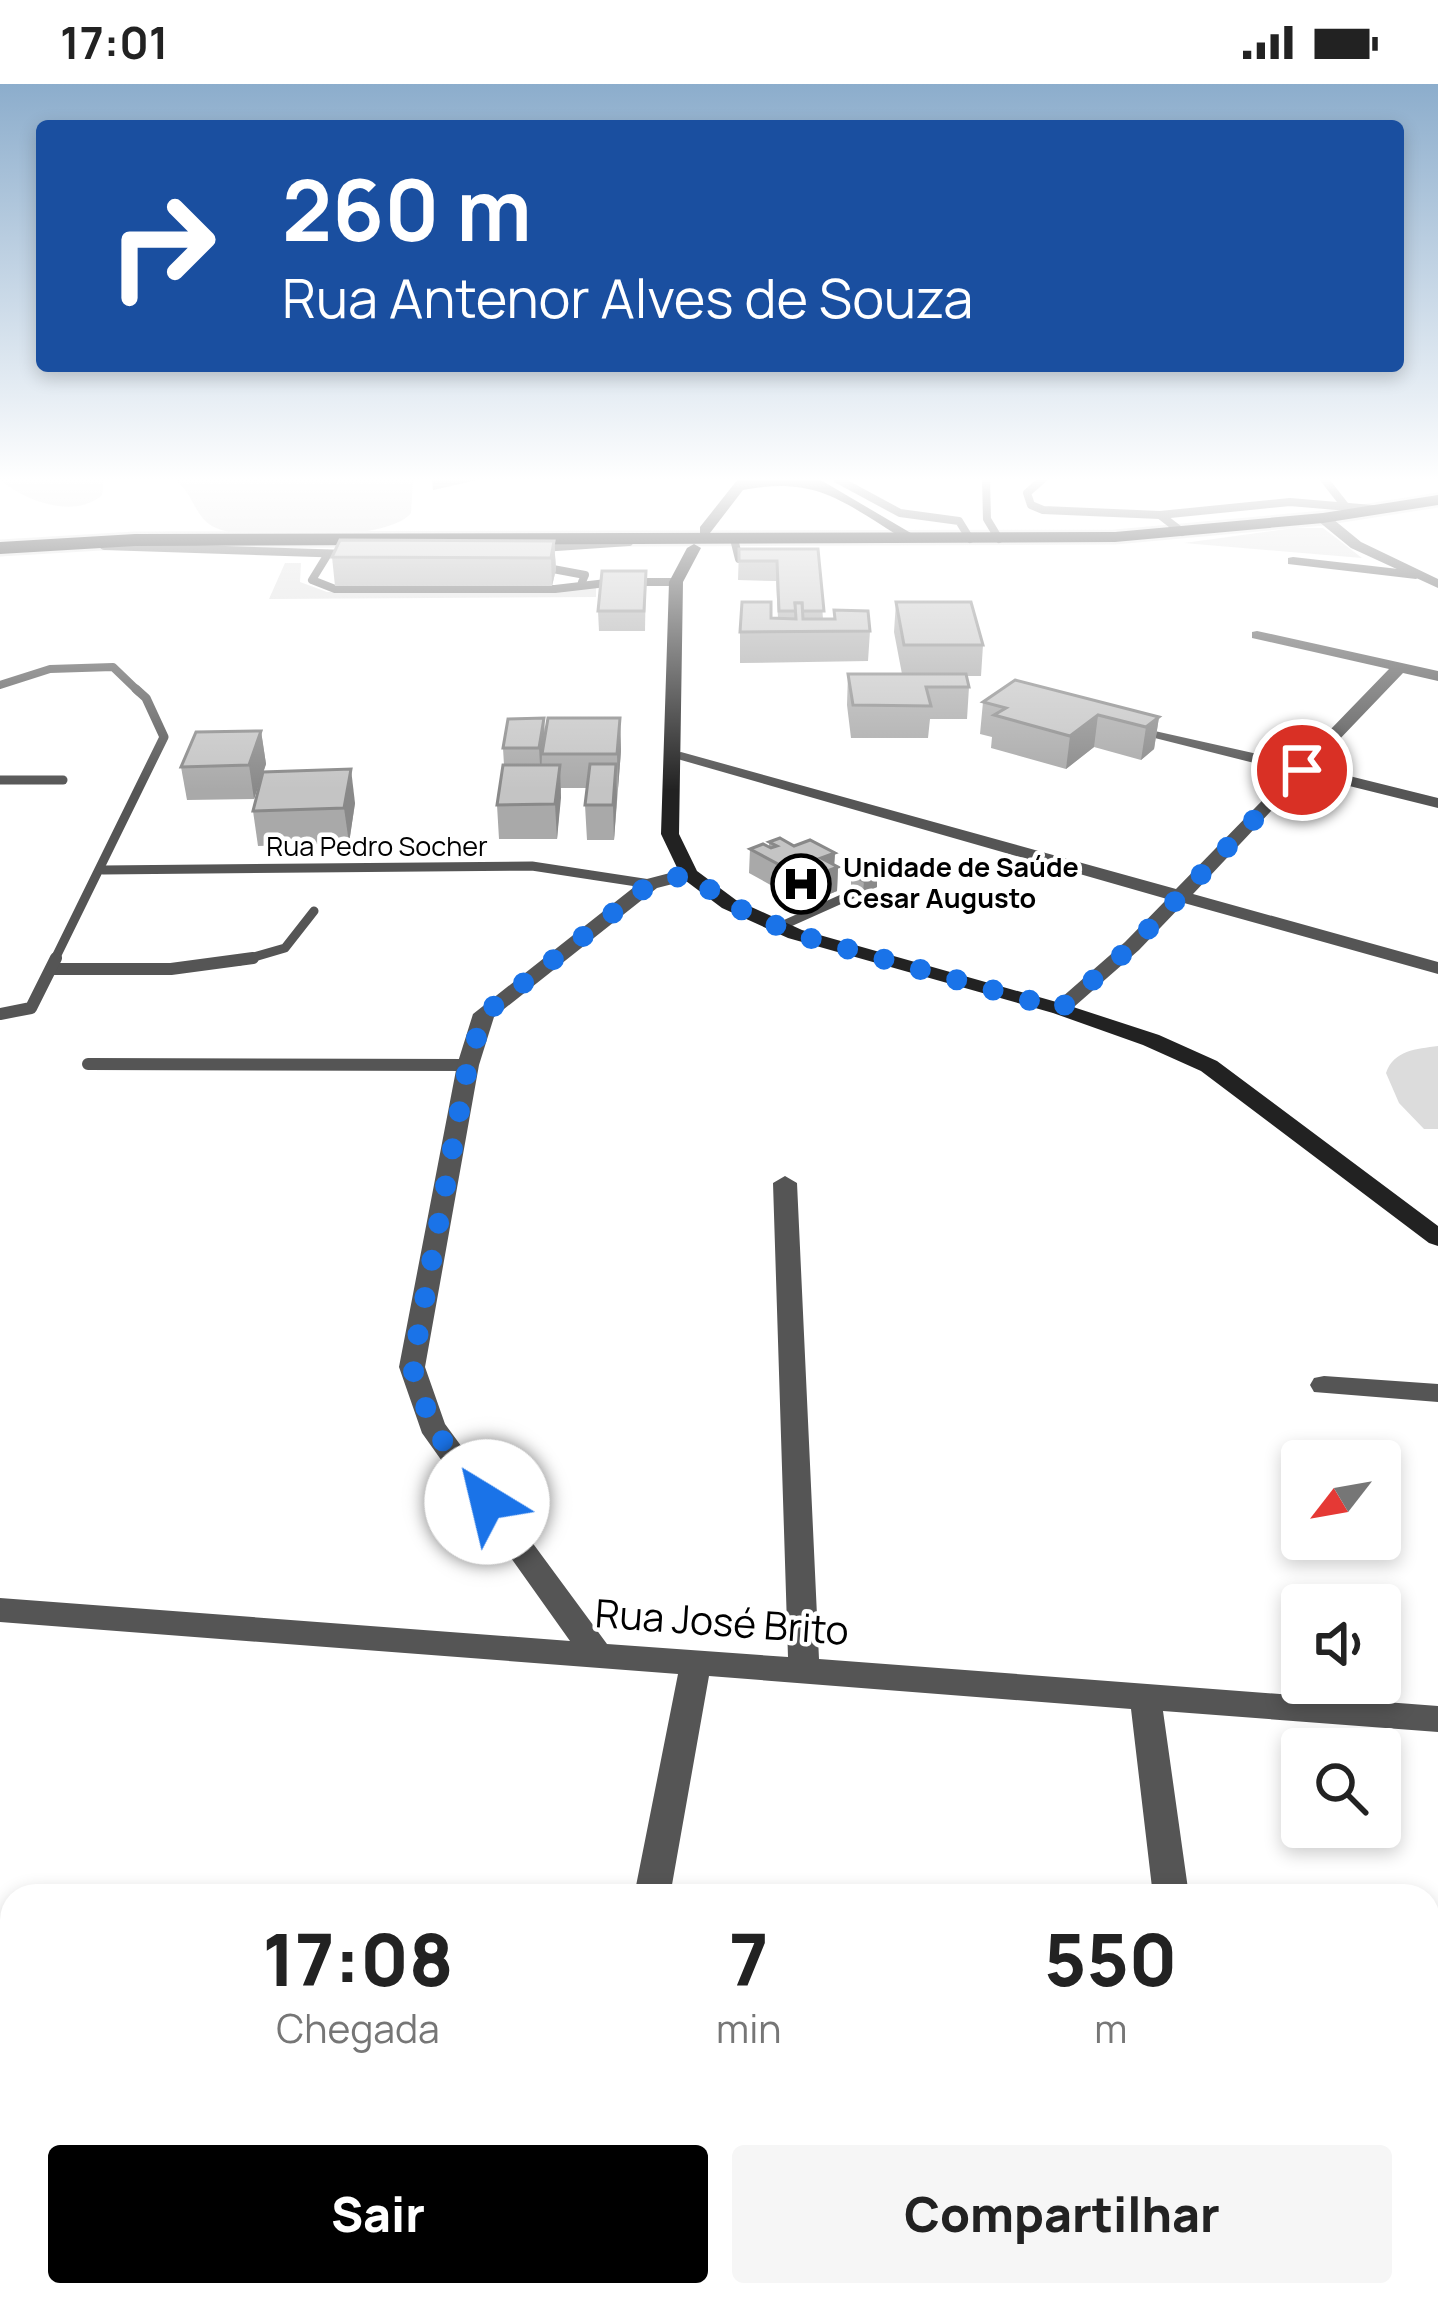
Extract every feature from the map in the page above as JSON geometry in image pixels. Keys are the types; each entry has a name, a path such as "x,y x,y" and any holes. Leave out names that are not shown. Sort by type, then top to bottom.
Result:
{"main road":[{"path":"676,583 670,834 689,874 729,904 779,927 1060,1009 1209,1066 1438,1238"}],"street":[{"path":"1257,635 1438,676"},
{"path":"1060,1009 1102,976 1399,668"},
{"path":"1117,724 1438,803"},
{"path":"675,756 1438,968"},
{"path":"596,1654 432,1426 412,1367 468,1065 484,1014 650,884 689,874"},
{"path":"784,1183 804,1670"},
{"path":"1324,1385 1438,1393"},
{"name":"Rua José Brito","path":"0,1610 1438,1719"},
{"path":"654,1884 696,1662"},
{"path":"1144,1694 1169,1884"}],"lane":[{"path":"318,583 334,589 556,589 580,583"},
{"path":"0,686 50,669 113,667 146,698 164,737 103,870 31,1008 0,1014"},
{"path":"0,780 63,780"},
{"name":"Rua Pedro Socher","path":"103,870 532,866 650,884"},
{"path":"779,927 855,893"},
{"path":"51,969 85,972 240,961 289,946 314,911"},
{"path":"88,1064 468,1065"}],"shaded area":[{"path":"276,583 302,583 327,592 596,588 596,597 269,599"},
{"path":"1438,1046 1438,1129 1424,1129 1399,1103 1386,1073 1400,1055"}],"building":[{"path":"601,583 645,583 644,611 598,611"},
{"path":"778,583 821,583 824,611 802,611 802,603 795,603 796,611 779,611"},
{"path":"742,602 771,602 771,618 796,619 795,603 802,603 803,619 835,619 834,610 868,611 870,631 740,632"},
{"path":"896,602 971,602 983,645 904,645"},
{"path":"848,674 966,674 969,687 926,687 931,706 853,705"},
{"path":"1015,680 1159,717 1146,727 1098,715 1070,736 994,715 1006,708 983,702"},
{"path":"544,718 539,748 503,748 508,719"},
{"path":"548,718 620,718 617,754 542,754"},
{"path":"261,731 249,765 181,767 196,732"},
{"path":"590,764 616,764 613,805 585,805"},
{"path":"503,765 560,765 555,804 497,805"},
{"path":"351,769 344,808 253,811 263,772"},
{"path":"780,838 794,846 810,840 835,853 821,858 838,867 806,879 750,849 777,846 769,842"},
{"path":"865,869 877,875 864,881 851,874"}],"place":[{"name":"Unidade de Saúde Cesar Augusto","path":"801,884"}],"route":[{"path":"487,1502 432,1426 412,1367 468,1065 484,1014 650,884 689,874 729,904 795,934 1060,1009 1102,976 1302,770"}]}
